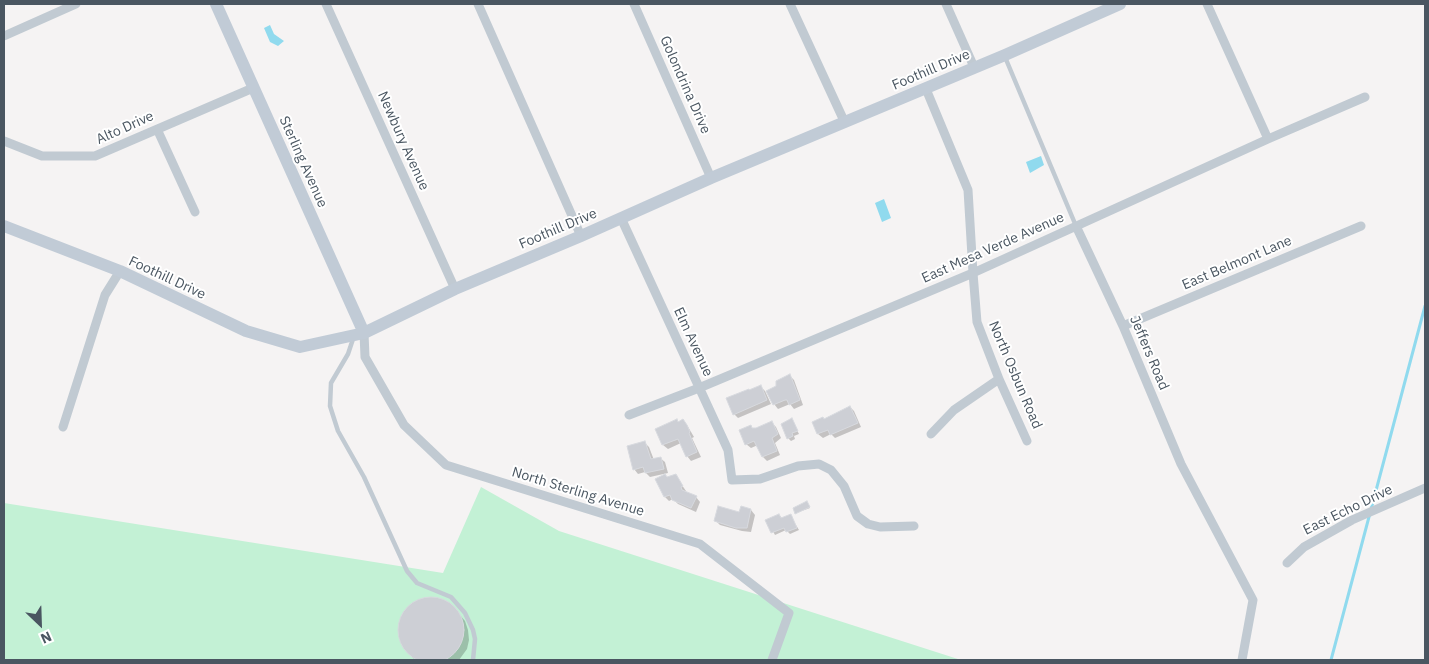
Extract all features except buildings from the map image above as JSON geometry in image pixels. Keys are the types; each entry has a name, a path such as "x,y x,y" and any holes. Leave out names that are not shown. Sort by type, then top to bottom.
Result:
{"street":[{"path":"4,36 76,4"},
{"name":"Sterling Avenue","path":"216,4 359,334"},
{"name":"Newbury Avenue","path":"326,4 455,289"},
{"path":"478,4 581,236"},
{"name":"Golondrina Drive","path":"634,4 711,178"},
{"path":"790,4 844,123"},
{"path":"946,4 974,67"},
{"name":"Foothill Drive","path":"4,226 120,272 246,331 300,347 359,334 455,289 711,178 1004,55 1100,8 1120,4"},
{"path":"1206,4 1268,139"},
{"name":"Alto Drive","path":"4,141 42,156 95,156 253,88"},
{"name":"North Osbun Road","path":"926,89 968,190 972,273 977,322 999,379 1027,441"},
{"name":"East Mesa Verde Avenue","path":"629,415 699,388 972,273 1365,97"},
{"path":"157,129 195,212"},
{"name":"Elm Avenue","path":"621,218 728,450 732,480 760,479 798,466 820,464 831,470 844,486 856,516 868,524 880,528 914,526"},
{"name":"Jeffers Road","path":"1076,226 1123,326 1181,464 1253,600 1242,660"},
{"name":"East Belmont Lane","path":"1123,326 1361,226"},
{"path":"63,426 105,295 120,272"},
{"name":"North Sterling Avenue","path":"359,334 365,357 404,425 446,465 700,544 789,614 772,660"},
{"path":"931,434 954,410 999,379"},
{"name":"East Echo Drive","path":"1287,563 1304,547 1358,517 1425,488"}],"lane":[{"name":"Jeffers Road","path":"1004,55 1076,226"},
{"path":"359,334 331,382 330,406 338,431 364,477 407,571 417,583 451,597 465,613 475,638 473,660"}],"green space":[{"path":"481,487 559,531 961,660 4,660 4,503 443,573"}],"water":[{"path":"270,25 274,34 284,41 278,46 270,42 264,28"},
{"path":"1041,156 1044,165 1030,173 1026,162"},
{"path":"884,199 891,218 882,222 875,203"}],"waterway":[{"path":"1331,660 1425,306"}]}
